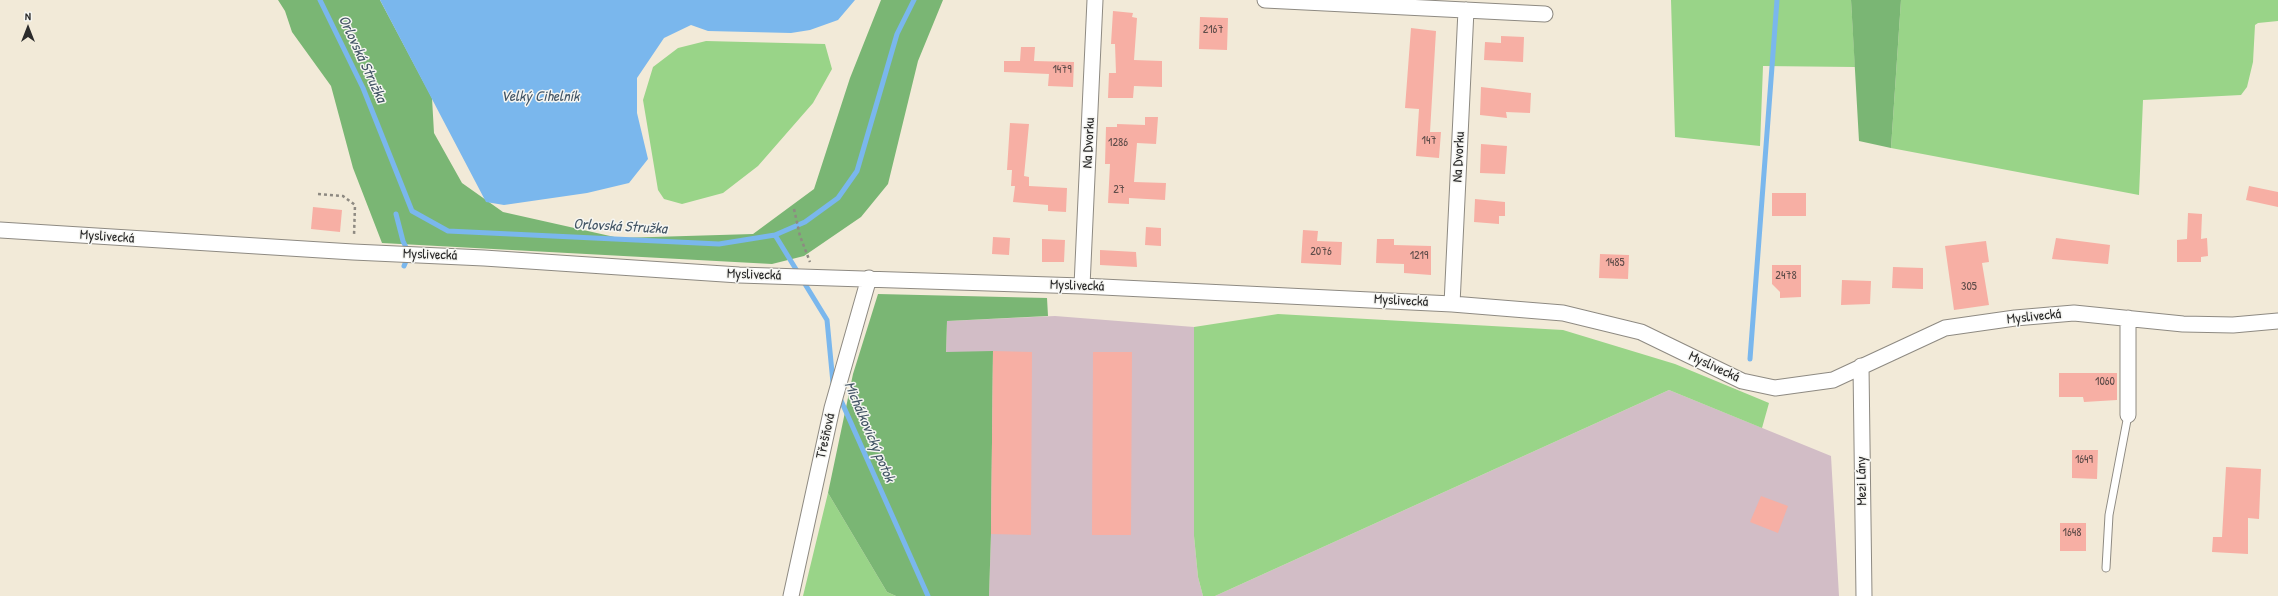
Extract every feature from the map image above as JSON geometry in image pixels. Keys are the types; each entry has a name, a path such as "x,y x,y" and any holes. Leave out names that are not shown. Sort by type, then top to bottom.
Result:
{"street":[{"name":"Na Dvorku","path":"1082,286 1095,0"},
{"path":"1265,0 1544,14"},
{"name":"Na Dvorku","path":"1452,304 1466,10"},
{"name":"Myslivecká","path":"0,230 353,252 484,258 739,275 819,276 1082,286 1452,304 1563,313 1641,332 1742,381 1775,388 1833,380 1945,328 2015,318 2074,313 2183,324 2226,325 2278,321"},
{"name":"Třešňová","path":"791,596 832,408 869,278"},
{"path":"2128,318 2128,415"},
{"name":"Mezi Lány","path":"1861,366 1864,596"}],"lane":[{"path":"2106,568 2109,515 2128,415"}],"path":[{"path":"318,194 343,196 355,205 353,252"},
{"path":"794,209 800,236 810,263 819,276"}],"shaded area":[{"path":"1055,316 1194,327 1194,536 1198,577 1203,596 989,596 993,352 946,352 947,321"},
{"path":"1669,390 1831,456 1839,596 1215,596"}],"green space":[{"path":"278,0 380,0 432,98 434,133 462,183 503,212 619,238 753,234 814,189 850,78 881,0 943,0 918,61 888,184 861,217 804,256 772,264 382,243 353,168 331,86 292,32 285,11"},
{"path":"1671,0 1851,0 1855,67 1763,66 1760,146 1675,137"},
{"path":"1851,0 1901,0 1891,148 1859,141"},
{"path":"1901,0 2278,0 2278,21 2258,23 2255,25 2253,62 2247,87 2241,95 2143,100 2139,195 1891,148"},
{"path":"706,41 825,44 832,69 813,103 758,166 723,193 682,204 664,199 658,190 643,100 653,67 678,48"},
{"path":"878,294 1047,298 1048,316 947,321 946,352 993,351 989,596 896,596 887,592 828,493 853,374"},
{"path":"1278,314 1563,330 1675,364 1769,403 1762,428 1669,390 1215,596 1203,596 1198,577 1194,536 1194,327"},
{"path":"828,493 887,592 896,596 803,596"}],"water":[{"name":"Velký Cihelník","path":"380,0 855,0 838,20 810,30 791,33 708,31 691,25 664,38 637,78 637,113 648,159 629,183 587,193 504,205 486,202"}],"building":[{"path":"1113,11 1133,13 1132,17 1137,18 1134,60 1162,61 1162,87 1134,86 1133,98 1108,98 1109,73 1116,73 1115,44 1111,44"},
{"path":"1200,17 1228,18 1227,50 1199,49"},
{"path":"1411,28 1436,31 1430,132 1441,132 1439,158 1416,156 1419,109 1405,108"},
{"path":"1501,36 1524,37 1523,62 1484,60 1485,42 1501,43"},
{"path":"1021,47 1035,47 1034,61 1074,62 1073,87 1048,86 1049,74 1004,72 1004,61 1020,61"},
{"path":"1481,87 1531,93 1530,113 1506,112 1507,118 1480,115"},
{"path":"1145,117 1158,117 1156,144 1137,143 1134,182 1166,183 1165,200 1129,198 1129,204 1108,203 1110,164 1105,164 1106,127 1117,127 1117,124 1145,125"},
{"path":"1010,123 1029,124 1024,176 1029,177 1029,186 1067,188 1066,212 1048,211 1048,205 1013,202 1015,186 1011,186 1012,170 1007,170"},
{"path":"1481,144 1507,146 1505,174 1480,173"},
{"path":"2249,186 2278,192 2278,207 2246,200"},
{"path":"1772,193 1806,193 1806,216 1772,216"},
{"path":"1475,199 1505,202 1505,216 1499,216 1499,224 1474,222"},
{"path":"313,207 342,210 340,232 311,229"},
{"path":"2188,213 2202,214 2201,239 2207,238 2208,256 2201,257 2201,262 2177,262 2177,240 2187,239"},
{"path":"1146,227 1161,228 1161,246 1145,245"},
{"path":"1303,230 1318,231 1317,241 1342,242 1341,265 1301,263"},
{"path":"993,237 1010,238 1009,255 992,254"},
{"path":"2056,238 2110,245 2108,264 2052,259"},
{"path":"1042,239 1065,240 1064,262 1042,262"},
{"path":"1377,239 1394,239 1394,245 1431,246 1431,275 1404,273 1404,264 1376,263"},
{"path":"1986,241 1989,262 1982,263 1989,305 1954,310 1945,246"},
{"path":"1100,250 1136,252 1137,267 1100,265"},
{"path":"1600,254 1629,255 1628,279 1599,278"},
{"path":"1772,265 1801,265 1801,297 1780,298 1780,292 1772,284"},
{"path":"1893,267 1923,268 1923,289 1892,288"},
{"path":"1842,280 1871,281 1870,304 1841,305"},
{"path":"993,351 1032,352 1031,535 991,534"},
{"path":"1093,352 1132,352 1131,535 1092,535"},
{"path":"2059,373 2117,373 2117,400 2084,402 2083,397 2059,397"},
{"path":"2072,450 2098,450 2097,479 2072,478"},
{"path":"2226,467 2261,469 2259,519 2248,518 2248,554 2212,552 2213,537 2222,537"},
{"path":"1761,496 1788,506 1778,533 1750,522"},
{"path":"2060,523 2086,523 2086,551 2060,551"}],"waterway":[{"name":"Orlovská Stružka","path":"320,0 363,88 412,211 448,231 719,244 775,235 805,222 838,198 857,171 897,34 914,0"},
{"path":"1750,359 1777,0"},
{"name":"Michálkovický potok","path":"396,214 403,241 409,254 404,266"},
{"name":"Michálkovický potok","path":"775,235 827,320 833,383"},
{"name":"Michálkovický potok","path":"839,396 928,596"}]}
